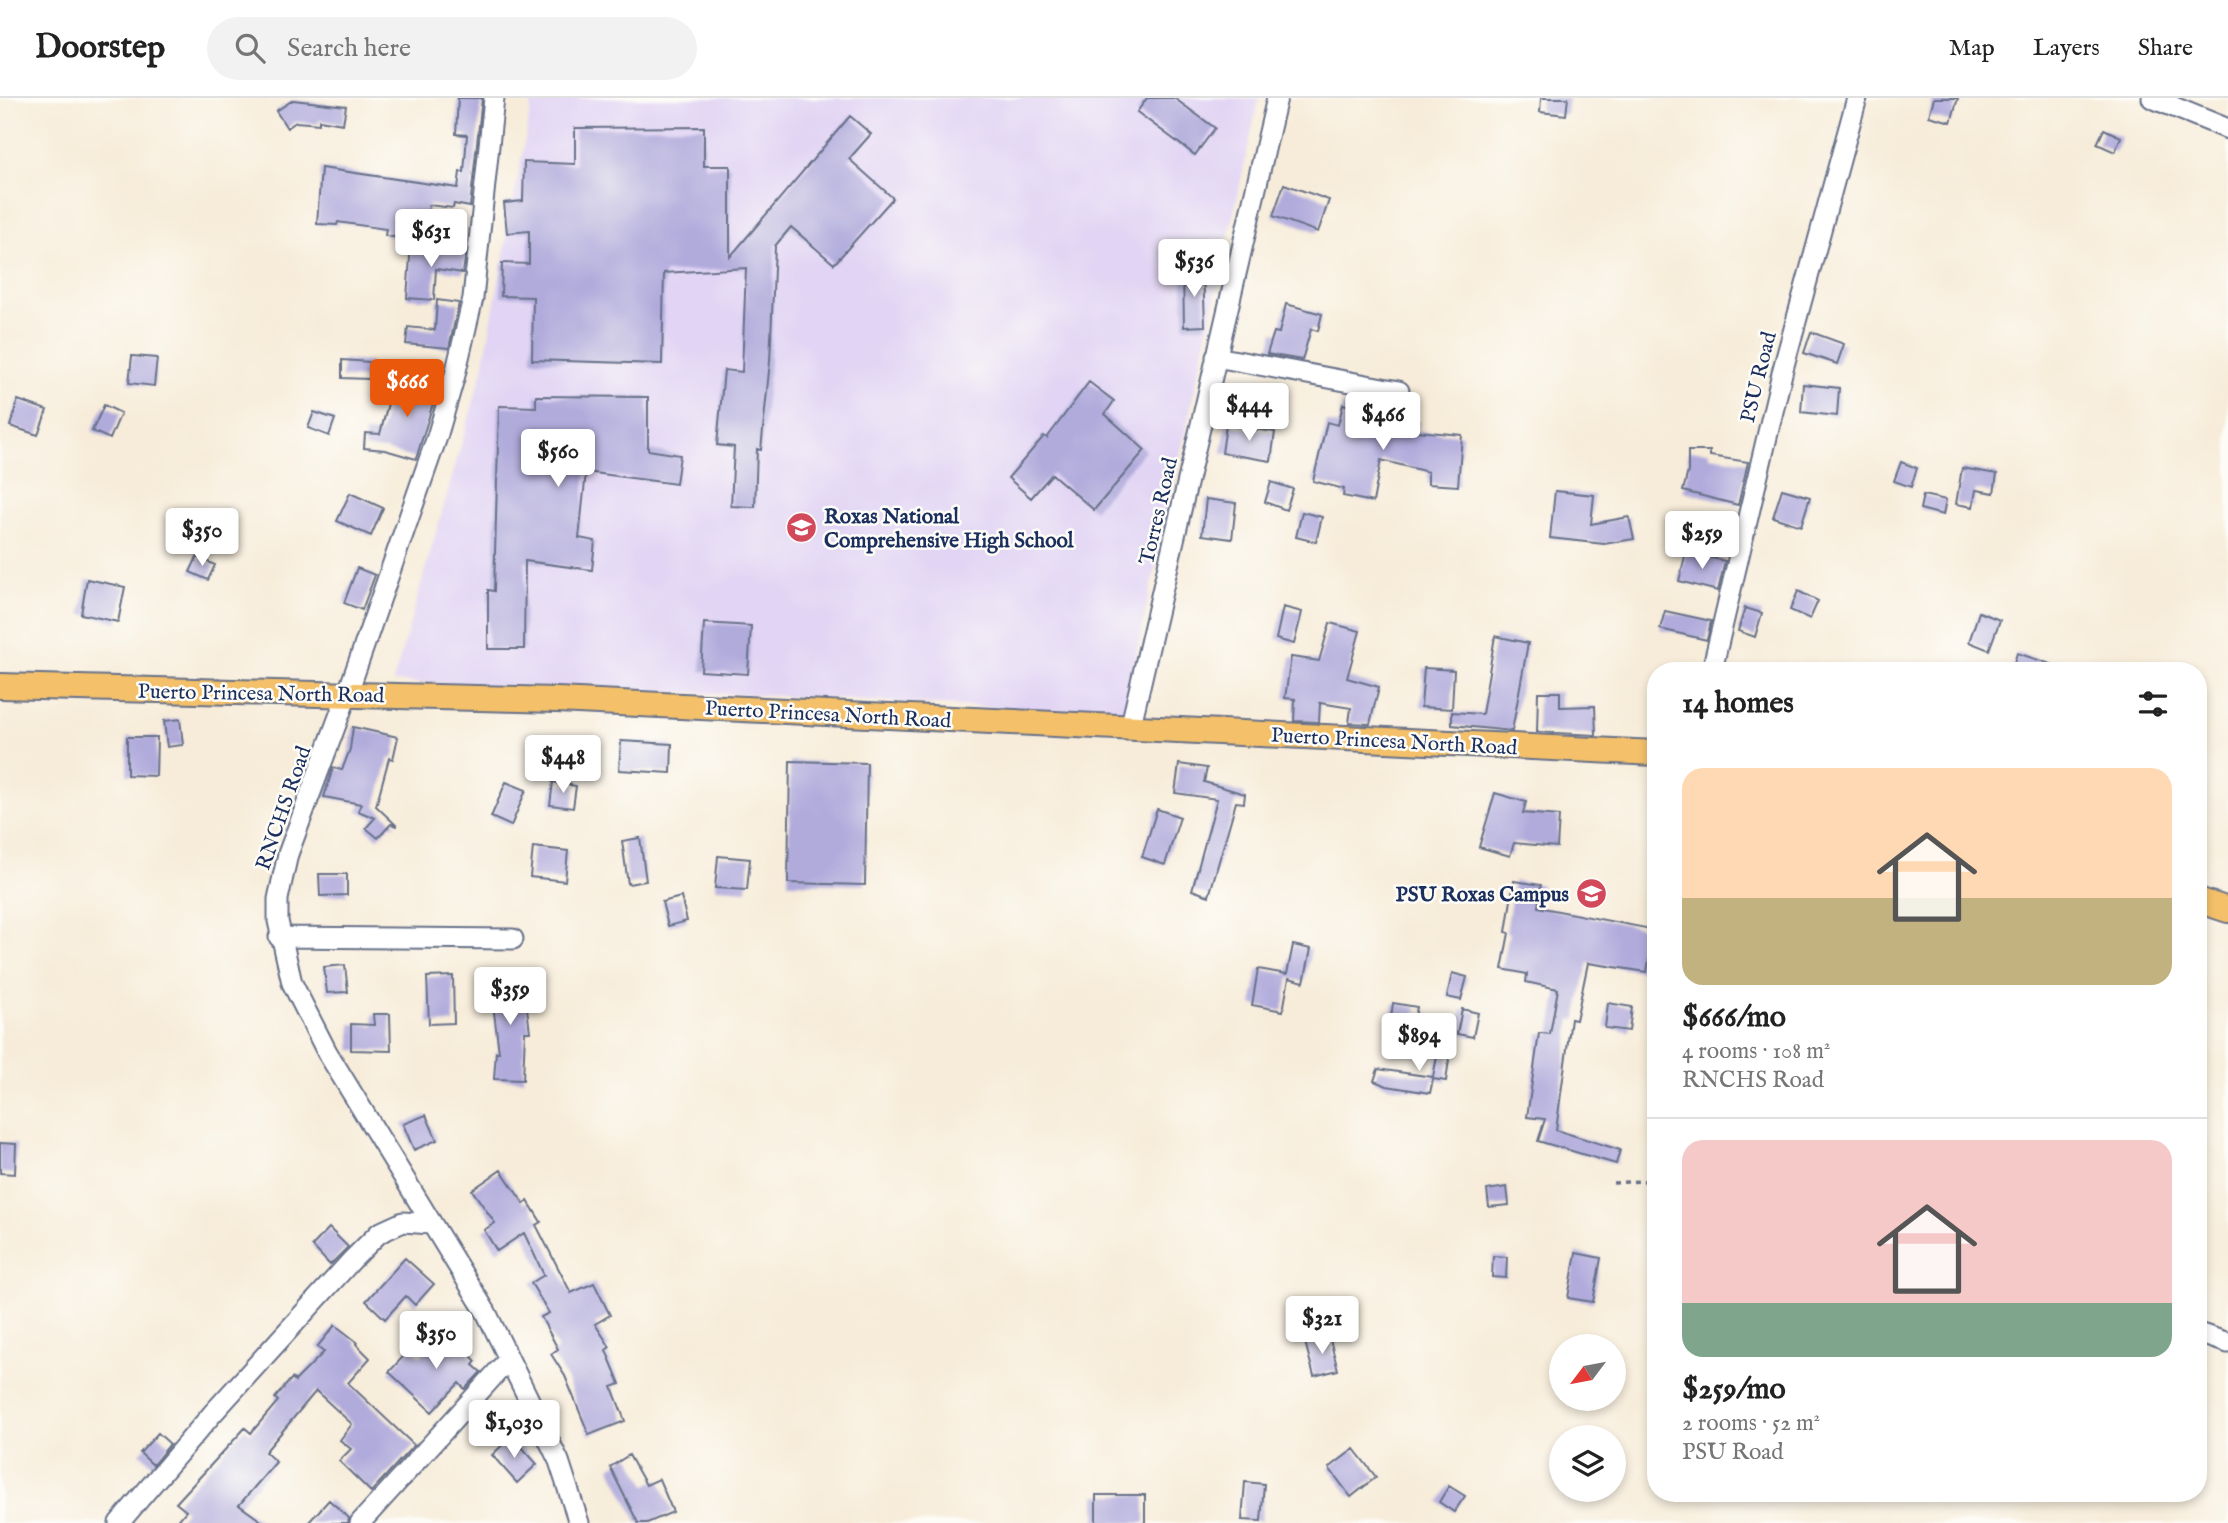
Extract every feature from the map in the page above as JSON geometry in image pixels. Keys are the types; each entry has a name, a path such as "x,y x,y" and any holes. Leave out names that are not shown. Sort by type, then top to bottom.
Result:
{"main road":[{"name":"Puerto Princesa North Road","path":"0,686 557,700 1647,753"},
{"path":"2207,903 2228,910"}],"street":[{"name":"RNCHS Road","path":"494,98 473,298 455,375 432,450 347,695 288,854 278,899 279,937 292,983 327,1052 486,1312 559,1461 579,1523"},
{"name":"Torres Road","path":"1130,729 1277,98"},
{"name":"PSU Road","path":"1714,662 1783,369 1857,98"},
{"path":"2152,98 2228,130"},
{"path":"1216,357 1399,391"},
{"path":"279,937 513,939"},
{"path":"119,1523 213,1413 379,1233 403,1222 431,1224"},
{"path":"2207,1336 2228,1343"},
{"path":"360,1523 508,1360"}],"path":[{"path":"1613,1183 1647,1181"}],"shaded area":[{"name":"Roxas National Comprehensive High School","path":"582,98 1259,98 1123,715 763,695 393,682 482,373 532,101"}],"building":[{"path":"458,98 482,98 470,207 454,204 453,208 429,205 424,241 385,236 386,229 338,222 337,225 317,224 321,168 458,188 460,172 464,172 467,135 456,134"},
{"path":"1147,98 1174,98 1215,128 1195,155 1137,112"},
{"path":"1541,98 1568,98 1566,115 1540,112"},
{"path":"1934,98 1958,98 1951,122 1929,116"},
{"path":"293,100 346,106 343,124 319,120 319,124 296,122 287,128 276,111"},
{"path":"850,116 871,134 849,159 893,198 834,264 791,227 775,246 770,361 761,450 757,449 755,507 731,506 734,447 717,445 724,370 742,372 746,268 664,273 662,364 532,360 533,297 501,296 502,263 529,264 529,231 507,233 504,203 523,201 524,162 575,164 575,128 704,127 704,166 730,166 730,257"},
{"path":"2104,129 2121,137 2115,152 2097,144"},
{"path":"1284,184 1329,200 1318,232 1273,216"},
{"path":"411,243 466,252 463,273 436,269 434,300 407,298"},
{"path":"1203,270 1205,326 1184,327 1183,271"},
{"path":"437,300 459,303 449,348 406,344 408,327 435,330"},
{"path":"1286,304 1322,314 1318,331 1311,329 1302,360 1267,354 1274,332 1279,333"},
{"path":"1811,332 1844,344 1837,364 1804,353"},
{"path":"132,356 157,358 154,386 129,383"},
{"path":"342,360 370,362 369,379 342,378"},
{"path":"423,366 443,371 416,459 385,450 364,448 365,433 380,434 390,396 413,402"},
{"path":"1089,382 1114,401 1105,414 1145,450 1094,510 1052,474 1031,498 1008,478 1044,436 1047,438"},
{"path":"1803,384 1839,388 1837,416 1801,412"},
{"path":"536,396 648,397 648,450 680,455 676,484 586,472 579,538 595,541 592,570 525,561 524,649 488,649 488,590 494,591 499,406 536,407"},
{"path":"18,400 47,410 38,435 10,426"},
{"path":"1343,404 1394,418 1395,416 1419,421 1417,431 1462,435 1458,486 1428,484 1428,472 1381,460 1373,502 1343,496 1344,489 1313,481 1327,422 1338,425"},
{"path":"104,405 121,413 110,439 92,431"},
{"path":"314,412 335,419 329,436 308,428"},
{"path":"1226,425 1275,432 1271,461 1222,453"},
{"path":"1688,451 1710,451 1710,456 1748,462 1738,505 1683,491 1688,471"},
{"path":"1901,462 1917,468 1911,487 1894,481"},
{"path":"1962,468 1997,474 1994,493 1976,490 1973,507 1956,504"},
{"path":"1271,482 1293,489 1286,510 1265,502"},
{"path":"1782,489 1810,497 1801,526 1773,517"},
{"path":"1555,491 1594,495 1591,524 1629,517 1634,539 1604,544 1550,538"},
{"path":"350,493 383,508 371,536 337,521"},
{"path":"1923,495 1946,500 1943,515 1920,509"},
{"path":"1206,499 1236,503 1232,539 1202,535"},
{"path":"1302,512 1322,517 1316,542 1296,537"},
{"path":"1686,552 1725,561 1718,591 1679,581"},
{"path":"197,557 215,565 208,580 190,572"},
{"path":"357,568 375,575 362,610 344,603"},
{"path":"87,579 125,587 118,622 81,614"},
{"path":"1798,591 1818,601 1810,619 1790,610"},
{"path":"1283,607 1302,612 1294,644 1276,639"},
{"path":"1745,608 1762,613 1755,637 1738,631"},
{"path":"1665,611 1711,621 1707,640 1660,629"},
{"path":"1979,612 2000,620 1989,650 1969,642"},
{"path":"704,623 751,626 748,674 701,671"},
{"path":"1330,623 1360,631 1347,678 1379,687 1370,724 1349,723 1351,708 1320,703 1319,722 1294,721 1295,699 1285,698 1291,657 1319,661"},
{"path":"1495,636 1528,643 1512,731 1452,725 1452,712 1482,714"},
{"path":"2017,653 2045,662 2014,662"},
{"path":"1424,668 1454,670 1452,709 1421,707"},
{"path":"1538,692 1560,692 1560,707 1595,706 1596,735 1537,732"},
{"path":"180,719 183,745 167,747 164,721"},
{"path":"353,727 398,737 393,759 389,758 376,806 397,826 391,824 378,838 366,828 375,818 358,811 361,804 324,797 333,768 342,770 350,749"},
{"path":"127,737 157,737 156,776 127,775"},
{"path":"621,741 672,744 671,773 619,770"},
{"path":"790,761 867,763 865,885 788,883"},
{"path":"1179,764 1207,768 1204,782 1245,794 1244,803 1236,802 1209,896 1192,890 1217,799 1175,793"},
{"path":"506,782 526,790 511,826 491,817"},
{"path":"553,782 576,786 573,808 550,805"},
{"path":"1495,793 1526,802 1523,813 1559,816 1557,847 1514,843 1510,856 1479,847"},
{"path":"1157,809 1180,817 1165,865 1142,857"},
{"path":"640,838 646,881 628,884 622,841"},
{"path":"533,847 568,851 565,881 530,877"},
{"path":"718,856 750,859 747,890 715,888"},
{"path":"319,874 347,874 347,895 320,896"},
{"path":"1514,881 1541,885 1538,907 1647,928 1647,972 1588,963 1576,1020 1571,1019 1556,1130 1620,1150 1616,1164 1538,1141 1545,1119 1527,1117 1539,1033 1550,1034 1558,989 1526,982 1527,974 1502,969 1509,933 1506,932"},
{"path":"681,897 687,921 668,926 662,902"},
{"path":"1293,945 1311,949 1304,982 1289,978 1283,1011 1252,1005 1258,969 1287,974"},
{"path":"345,965 348,992 327,993 324,967"},
{"path":"1452,973 1467,977 1461,1000 1447,997"},
{"path":"453,976 454,1023 429,1024 427,977"},
{"path":"523,976 530,1032 525,1032 523,1080 494,1079 496,1052 499,1052 490,980"},
{"path":"1393,1003 1417,1007 1413,1029 1390,1025"},
{"path":"1608,1003 1632,1007 1629,1031 1605,1028"},
{"path":"1462,1009 1478,1013 1473,1037 1457,1034"},
{"path":"373,1014 390,1014 391,1051 351,1050 351,1024 374,1025"},
{"path":"1441,1036 1452,1038 1446,1081 1433,1079 1430,1093 1387,1086 1374,1081 1378,1069 1433,1077"},
{"path":"426,1115 437,1140 414,1150 403,1124"},
{"path":"0,1143 16,1144 15,1174 0,1173"},
{"path":"501,1170 524,1204 528,1201 541,1222 536,1225 571,1293 594,1283 610,1315 595,1324 610,1347 606,1350 620,1384 612,1387 625,1421 589,1435 565,1376 551,1354 558,1349 541,1317 549,1313 531,1283 544,1275 524,1233 497,1251 484,1230 495,1223 472,1190"},
{"path":"1507,1187 1509,1205 1489,1207 1487,1190"},
{"path":"329,1228 348,1247 330,1265 312,1246"},
{"path":"1576,1253 1601,1258 1593,1302 1568,1298"},
{"path":"1493,1256 1507,1257 1506,1278 1492,1277"},
{"path":"405,1258 434,1284 415,1305 406,1296 385,1319 366,1301"},
{"path":"335,1325 357,1342 370,1358 348,1383 414,1445 371,1492 339,1461 351,1449 340,1440 352,1424 316,1391 265,1452 276,1462 239,1505 264,1523 176,1523 186,1511 176,1503 245,1428 251,1433 278,1401 275,1398 292,1378 295,1381 324,1352 317,1347"},
{"path":"447,1331 476,1361 473,1365 481,1372 465,1389 459,1383 432,1412 389,1372 411,1348 421,1356"},
{"path":"1329,1336 1338,1370 1314,1376 1305,1342"},
{"path":"158,1433 170,1444 153,1465 140,1453"},
{"path":"512,1436 537,1464 517,1483 492,1455"},
{"path":"1354,1449 1376,1477 1351,1497 1329,1468"},
{"path":"629,1455 646,1485 659,1479 673,1512 647,1523 638,1523 610,1467"},
{"path":"1245,1482 1264,1484 1261,1521 1242,1520"},
{"path":"1449,1486 1465,1496 1454,1512 1439,1502"},
{"path":"1096,1495 1145,1495 1145,1523 1096,1523"},
{"path":"329,1500 349,1518 348,1523 308,1523"}],"place":[{"name":"Roxas National Comprehensive High School","path":"801,528"},
{"name":"PSU Roxas Campus","path":"1592,894"}]}
